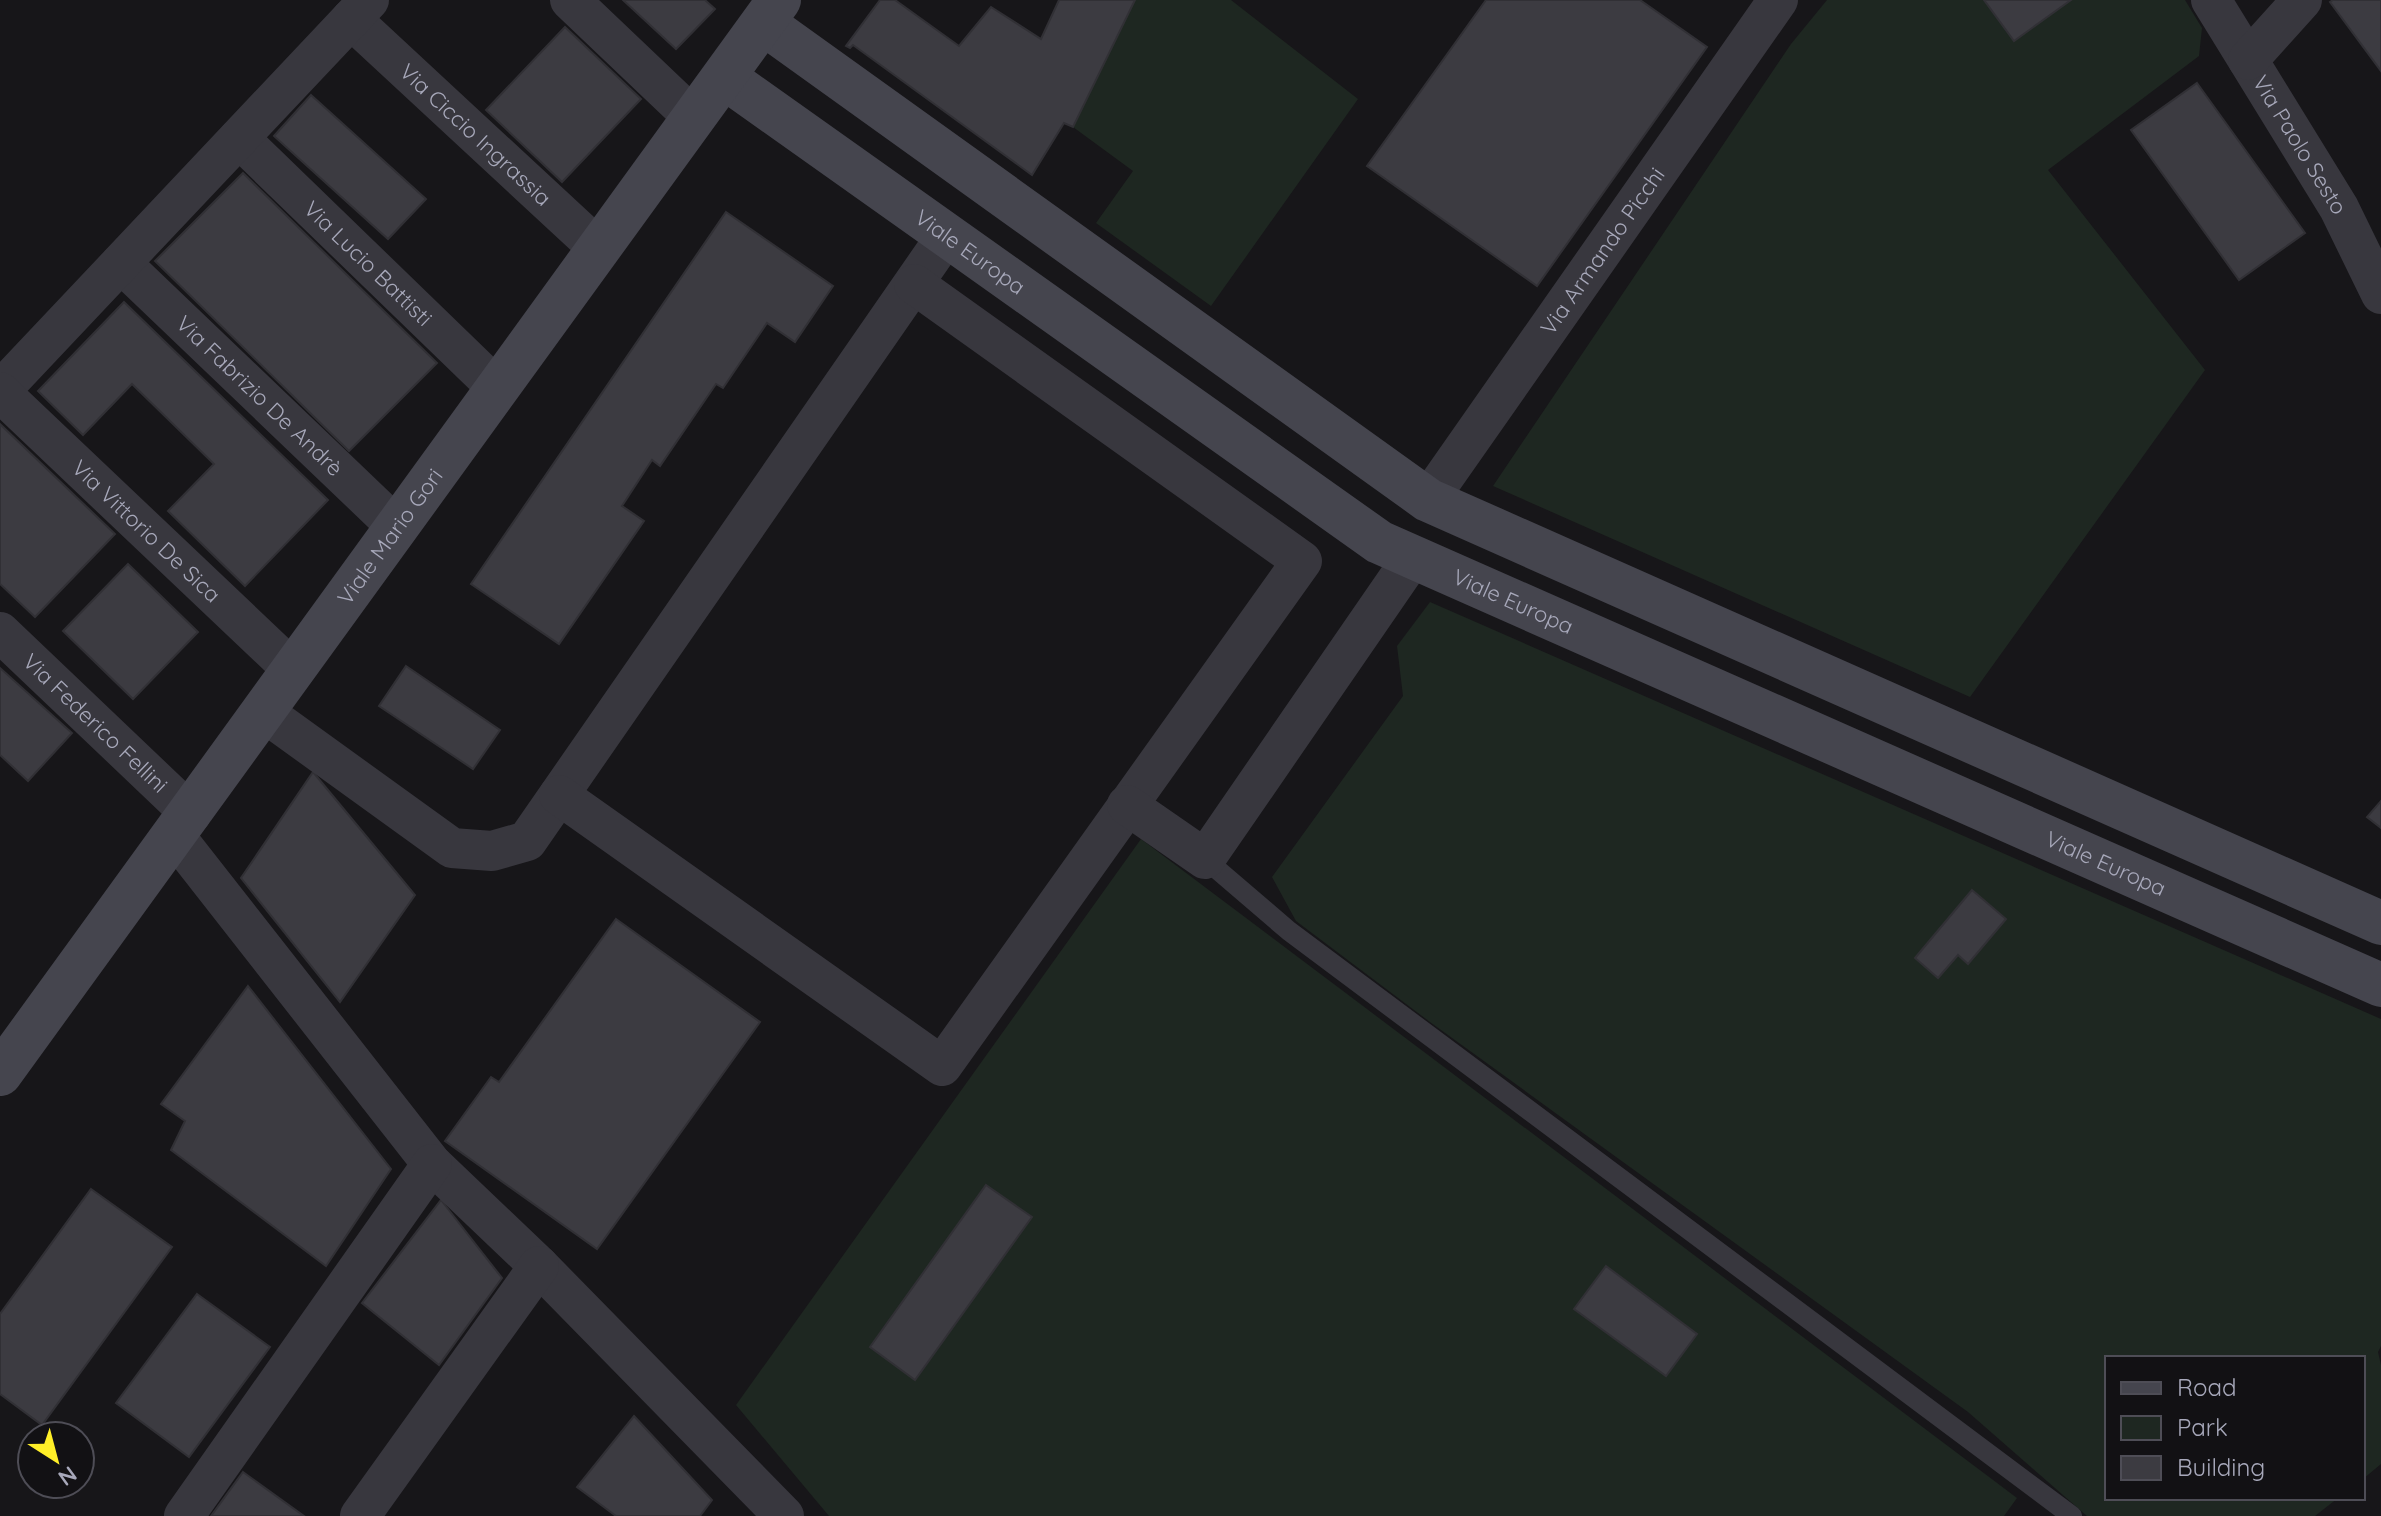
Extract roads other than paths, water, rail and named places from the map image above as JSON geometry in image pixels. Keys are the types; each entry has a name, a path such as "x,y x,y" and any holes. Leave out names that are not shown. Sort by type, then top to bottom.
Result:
{"street":[{"path":"570,0 694,118"},
{"name":"Via Armando Picchi","path":"1428,500 1778,0"},
{"name":"Via Paolo Sesto","path":"2211,0 2248,60 2367,228 2381,294"},
{"path":"2248,60 2302,0"},
{"path":"0,392 360,10"},
{"name":"Via Ciccio Ingrassia","path":"360,10 599,249"},
{"path":"771,11 1428,500 2381,923"},
{"name":"Viale Mario Gori","path":"0,1074 265,713 771,11"},
{"name":"Viale Europa","path":"724,77 1379,542 2381,985"},
{"name":"Via Lucio Battisti","path":"239,138 498,389"},
{"path":"265,713 452,848 492,851 527,841 947,235"},
{"name":"Via Fabrizio De Andrè","path":"121,263 398,528"},
{"path":"559,795 942,1066 1302,561 914,284"},
{"name":"Via Vittorio De Sica","path":"0,392 294,671"},
{"path":"1127,805 1205,859 1413,557"},
{"name":"Via Federico Fellini","path":"0,632 183,825 432,1164 539,1266 784,1516"},
{"path":"184,1516 432,1164"},
{"path":"360,1516 539,1266"}],"lane":[{"path":"1205,859 1289,931 2072,1516"}]}
